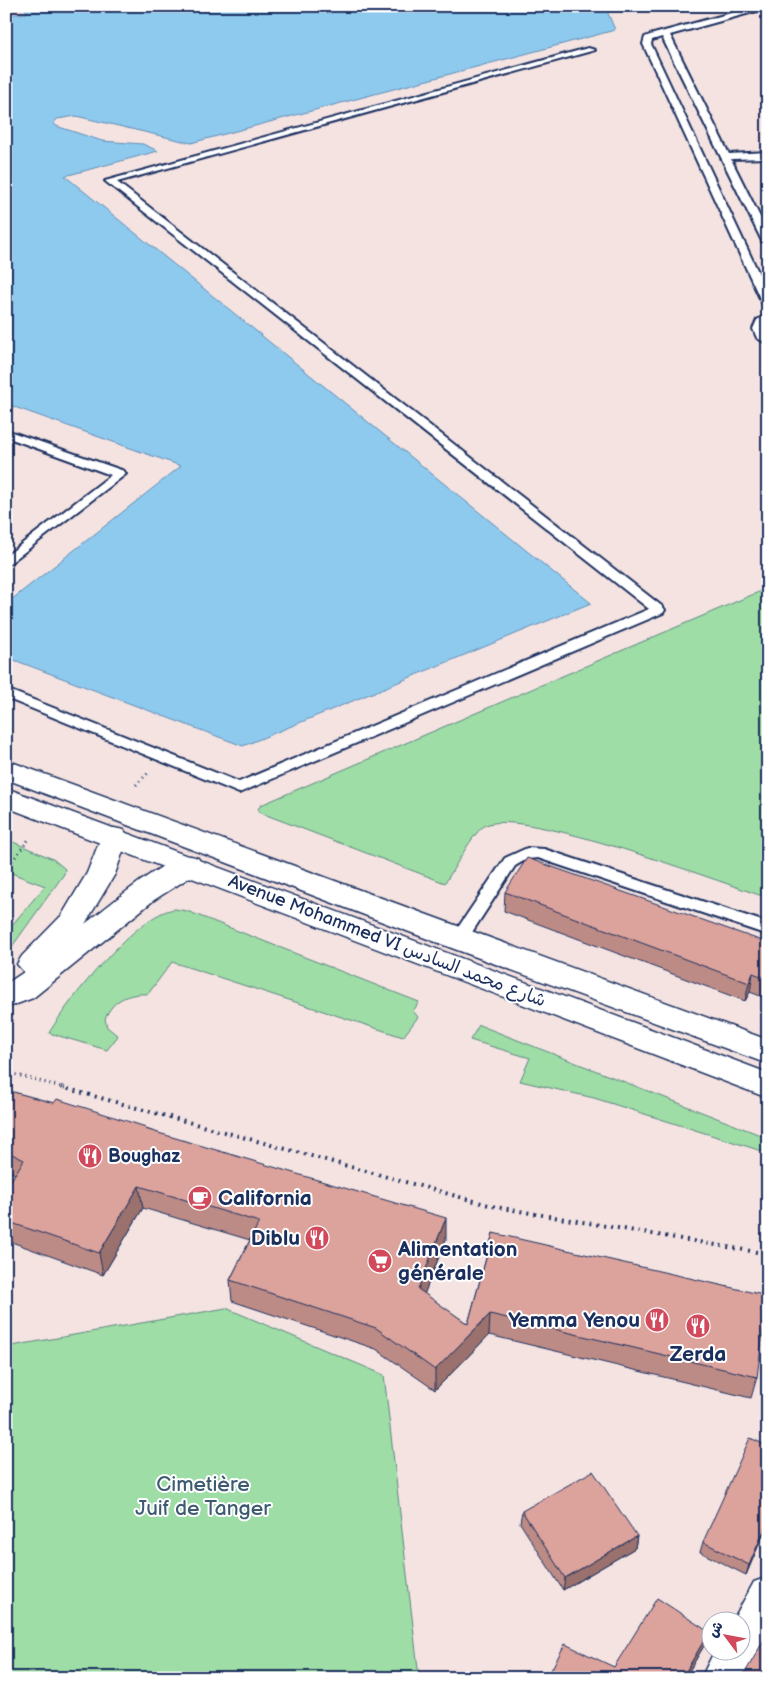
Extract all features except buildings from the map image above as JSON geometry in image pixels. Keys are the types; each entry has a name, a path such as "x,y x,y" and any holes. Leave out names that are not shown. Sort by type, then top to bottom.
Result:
{"main road":[{"name":"Avenue Mohammed VI شارع محمد السادس","path":"6,769 459,940 768,1052"},
{"name":"Avenue Mohammed VI شارع محمد السادس","path":"6,797 768,1086"},
{"path":"6,990 72,922 101,874 114,837"},
{"path":"6,997 22,990 144,892 188,865"},
{"path":"752,1624 768,1596"},
{"path":"721,1678 730,1662"}],"lane":[{"path":"767,6 648,39 647,44 768,305"},
{"path":"665,34 768,243"},
{"path":"6,693 239,788 658,610 461,458 110,180 591,50"},
{"path":"725,157 768,155"},
{"path":"768,317 758,324 757,329 759,334 768,341"},
{"path":"6,433 120,474 6,562"},
{"path":"459,940 510,862 529,852 539,853 768,929"}],"path":[{"path":"6,868 29,839"},
{"path":"6,1072 496,1207 768,1254"}],"green space":[{"path":"768,588 768,898 668,863 579,836 539,827 507,823 486,825 481,829 475,835 445,883 261,813 258,809 261,805"},
{"path":"6,839 53,859 65,869 64,874 6,955 6,932 45,886 6,871"},
{"path":"175,909 187,911 419,1002 413,1011 418,1017 403,1037 172,962 148,994 127,996 116,1002 108,1012 105,1019 107,1027 118,1036 107,1050 49,1033 87,981 123,942 159,914"},
{"path":"479,1025 768,1138 768,1153 594,1098 520,1081 530,1058 470,1040"},
{"name":"Cimetière Juif de Tanger","path":"226,1308 384,1375 419,1678 6,1678 6,1347"}],"water":[{"path":"6,6 605,6 615,30 191,143 76,116 57,119 54,123 56,126 102,141 143,144 158,151 65,176 591,603 243,746 6,657 6,604 181,466 6,404 6,15 27,13 25,8 6,10"}],"place":[{"name":"Boughaz","path":"90,1156"},
{"name":"California","path":"200,1198"},
{"name":"Diblu","path":"317,1238"},
{"name":"Alimentation générale","path":"380,1261"},
{"name":"Yemma Yenou","path":"657,1320"},
{"name":"Zerda","path":"698,1326"}]}
